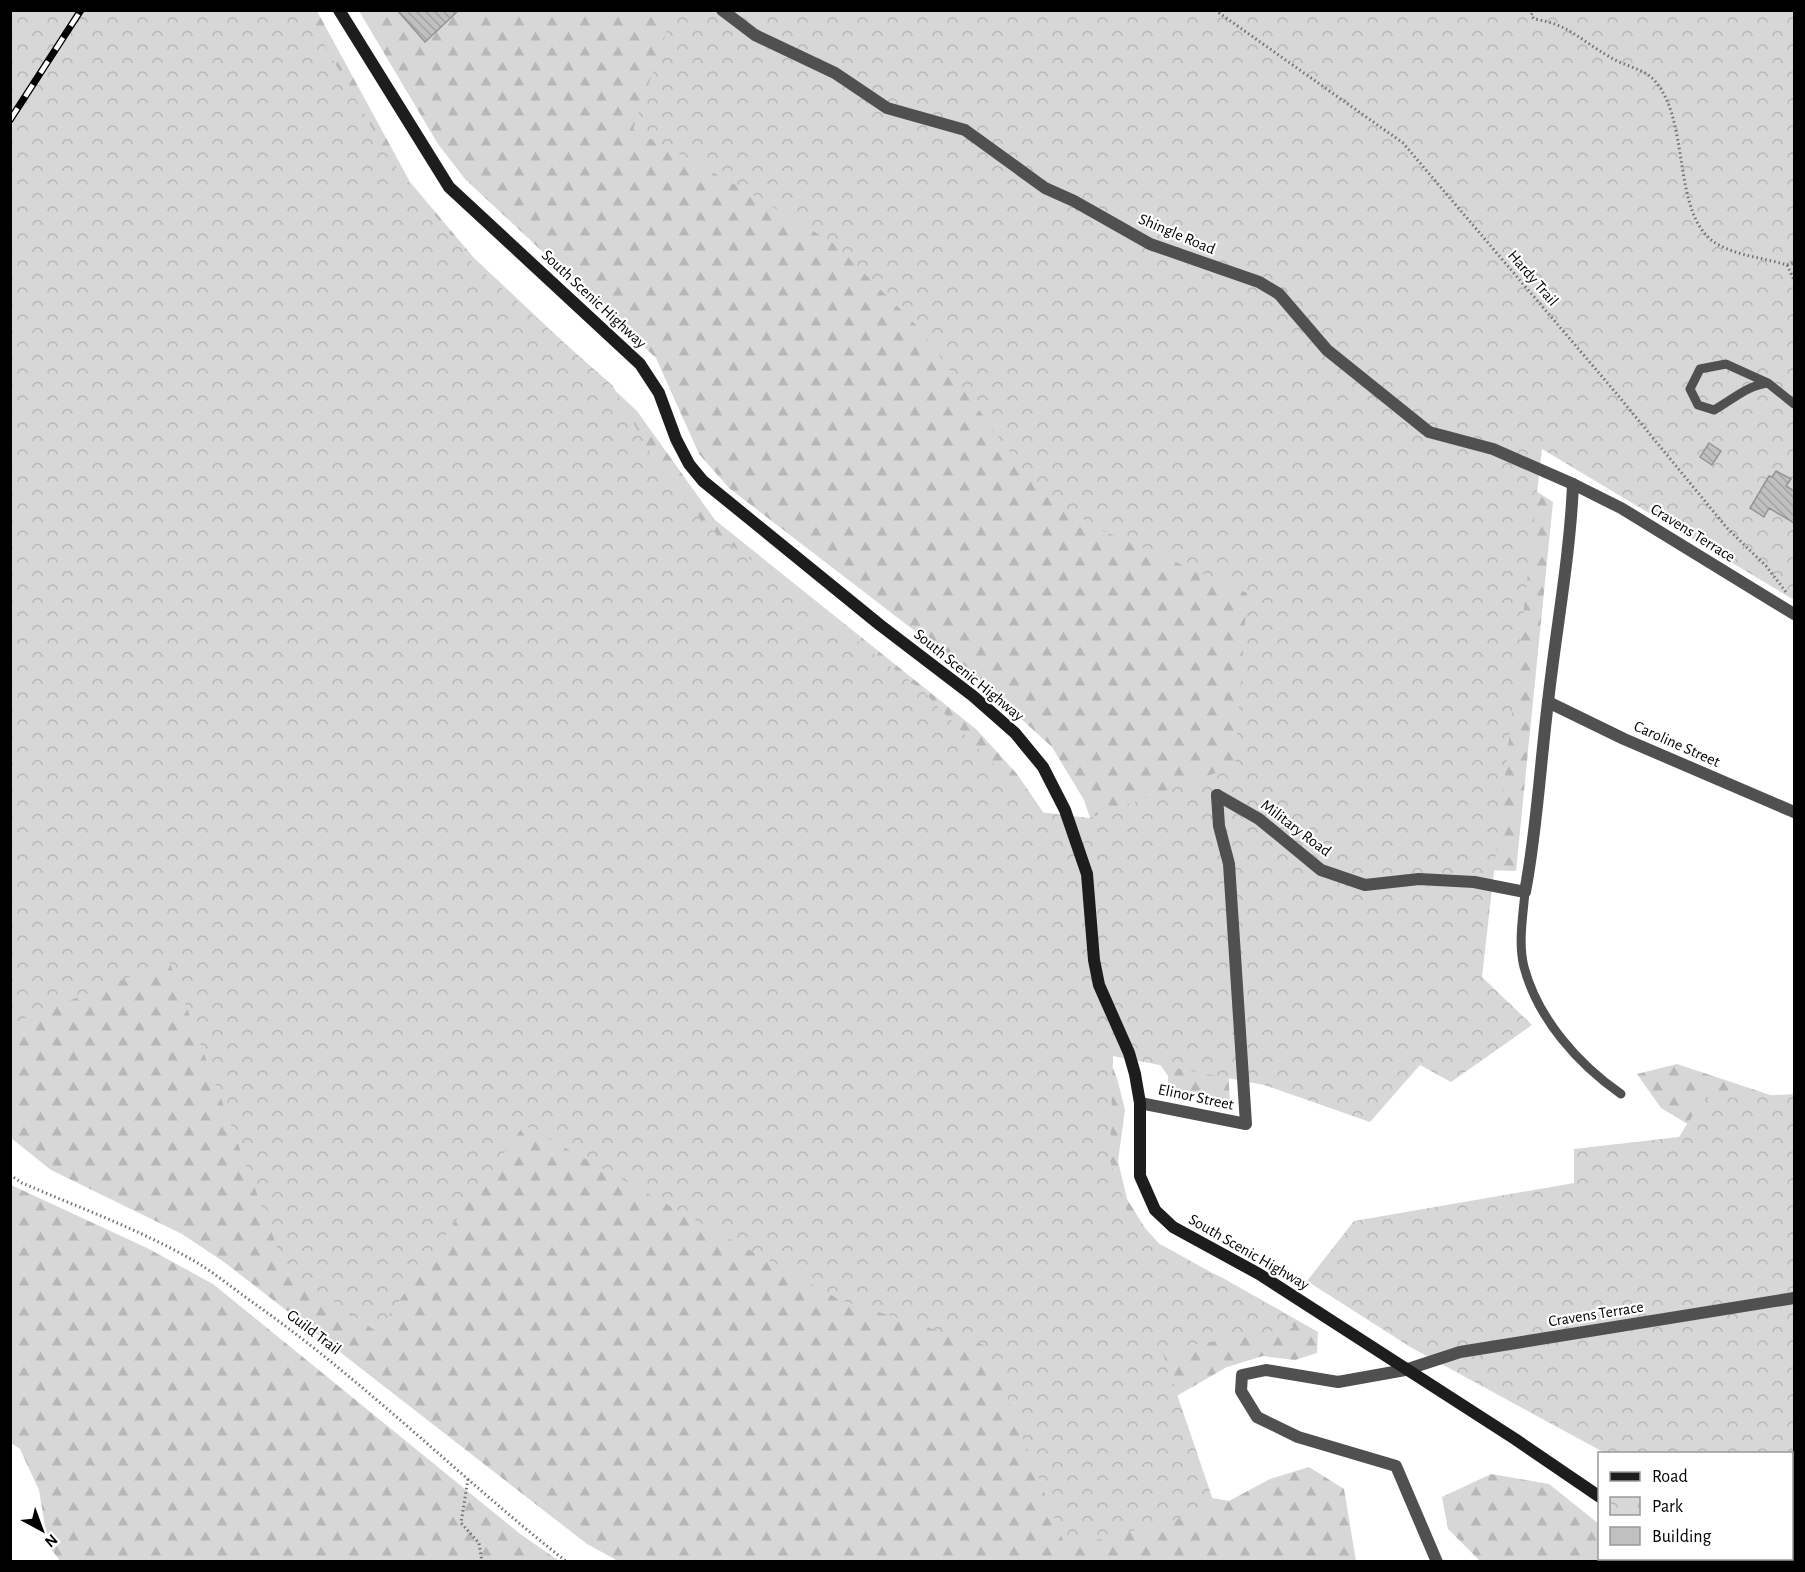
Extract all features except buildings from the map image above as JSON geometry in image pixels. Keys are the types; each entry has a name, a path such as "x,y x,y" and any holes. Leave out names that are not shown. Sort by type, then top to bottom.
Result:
{"main road":[{"name":"South Scenic Highway","path":"339,10 449,187 640,364 659,393 676,439 689,464 703,481 880,625 973,696 1032,751 1051,779 1078,842 1087,874 1094,960 1099,985 1129,1053 1140,1103 1140,1176 1155,1210 1173,1227 1259,1274 1515,1439 1598,1496"}],"street":[{"name":"Shingle Road","path":"722,10 755,35 835,74 887,108 965,130 1045,188 1074,201 1150,244 1258,282 1280,294 1327,350 1429,432 1493,449 1573,484"},
{"name":"Cravens Terrace","path":"1573,484 1621,508 1794,614"},
{"path":"1525,892 1536,834 1548,702 1571,530 1573,484"},
{"name":"Caroline Street","path":"1548,702 1624,739 1794,812"},
{"name":"Military Road","path":"1246,1124 1228,864 1219,826 1217,795 1260,819 1321,870 1365,885 1430,880 1474,882 1525,892"},
{"name":"Elinor Street","path":"1140,1103 1246,1124"},
{"name":"Cravens Terrace","path":"1437,1562 1396,1466 1298,1437 1257,1418 1242,1391 1242,1375 1266,1370 1338,1382 1405,1370 1460,1352 1794,1298"}],"lane":[{"path":"1768,383 1753,385 1742,395 1714,410 1698,405 1690,389 1700,369 1726,364 1768,383 1794,404"},
{"path":"1525,892 1521,935 1524,965 1535,998 1569,1048 1594,1075 1621,1094"}],"path":[{"name":"Hardy Trail","path":"1215,10 1402,143 1616,393 1727,528 1766,566 1787,593"},
{"path":"1535,10 1531,15 1533,19 1567,27 1611,58 1649,75 1665,97 1677,132 1686,190 1698,221 1716,243 1749,256 1787,265 1794,263"},
{"path":"1787,265 1794,280"},
{"name":"Guild Trail","path":"10,1175 22,1183 145,1236 197,1263 308,1341 385,1404 468,1479 567,1562"},
{"path":"468,1479 461,1523 479,1543 482,1562"}],"green space":[{"path":"680,10 1794,11 1794,600 1542,449 1482,977 1532,1025 1451,1082 1420,1065 1370,1122 1264,1085 1113,1056 1110,1160 1133,1229 1288,1315 1293,1328 1162,1350 1216,1509 1066,1548 987,1346 840,1300 524,1125 377,1332 285,1268 169,961 11,1024 11,11 305,11 390,159 473,263 612,385 650,452 704,524 923,691 1039,812 1089,818 1235,766 1247,593 1101,530 1039,492 919,328 836,245 745,190 633,129 671,19"},
{"path":"100,11 317,11 410,182 474,258 637,411 715,520 977,730 1017,774 1045,815 1077,985 1117,1078 1125,1110 1118,1161 1127,1199 1145,1228 1169,1255 1221,1277 1318,1332 1317,1353 1295,1360 1263,1356 1227,1367 1140,1417 1195,1495 1229,1501 1270,1479 1309,1467 1344,1489 1356,1561 618,1561 587,1544 224,1262 182,1234 51,1170 11,1138 10,154"},
{"path":"359,11 690,11 1516,478 1553,502 1516,871 1379,867 1218,870 1230,1105 1168,1091 1168,1076 1142,1039 1109,873 1084,800 1052,747 976,678 729,488 699,454 656,358 465,179 438,144"},
{"path":"1677,1064 1794,1103 1739,1155 1661,1108 1637,1074"},
{"path":"1794,1094 1793,1474 1793,1452 1603,1452 1412,1348 1307,1281 1354,1221 1574,1183 1574,1149 1679,1137 1703,1099"},
{"path":"11,1185 147,1248 213,1284 519,1533 559,1561 60,1561 48,1545 39,1490 20,1449 11,1443"},
{"path":"1491,1474 1549,1484 1598,1523 1598,1560 1644,1561 1480,1561 1448,1529 1442,1497"}],"railway":[{"path":"10,120 81,10"}]}
